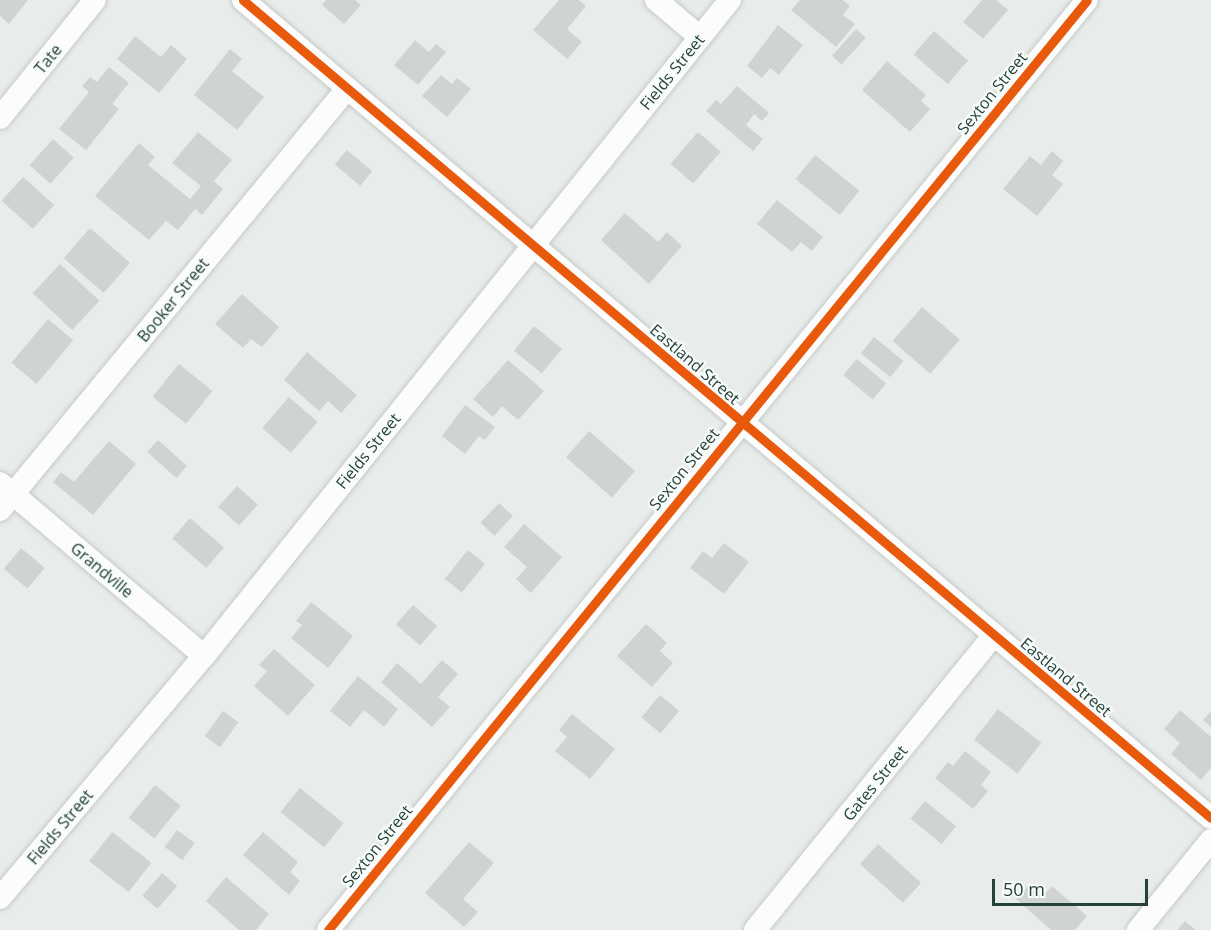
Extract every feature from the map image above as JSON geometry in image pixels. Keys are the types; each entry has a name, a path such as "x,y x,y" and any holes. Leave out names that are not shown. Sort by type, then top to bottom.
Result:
{"street":[{"name":"Tate","path":"0,118 95,0"},
{"name":"Eastland Street","path":"243,0 346,90 534,244 741,423 1211,818"},
{"path":"656,0 700,37"},
{"name":"Fields Street","path":"0,898 204,656 730,0"},
{"name":"Sexton Street","path":"328,930 1087,0"},
{"name":"Booker Street","path":"4,496 346,90"},
{"name":"Grandville","path":"4,496 204,656"},
{"name":"Gates Street","path":"755,930 994,635"},
{"path":"1138,930 1211,840"}],"building":[{"path":"0,0 28,0 9,24 0,16"},
{"path":"326,0 355,0 361,5 344,24 322,5"},
{"path":"559,0 579,0 586,6 567,29 582,42 567,59 533,30"},
{"path":"800,0 843,0 850,6 843,15 855,24 836,47 791,10"},
{"path":"982,0 996,0 1008,10 983,39 963,22"},
{"path":"778,25 803,45 779,75 770,68 762,78 747,66"},
{"path":"856,29 866,38 842,64 832,56"},
{"path":"934,31 968,61 948,84 914,54"},
{"path":"135,36 161,57 171,45 187,59 159,93 117,59"},
{"path":"415,40 429,52 436,44 446,52 418,85 394,65"},
{"path":"230,49 242,59 232,71 264,97 237,130 194,95"},
{"path":"887,61 926,95 921,101 930,109 910,132 862,90"},
{"path":"109,67 129,83 112,104 119,109 86,150 59,129 89,92 82,86 90,77 97,82"},
{"path":"441,75 452,84 457,78 471,89 447,117 422,96"},
{"path":"737,86 769,113 762,121 754,114 746,125 763,139 753,151 706,111 716,100 721,104"},
{"path":"198,132 232,160 214,181 223,189 202,215 195,209 178,230 166,221 149,240 95,196 139,143 155,157 148,165 190,199 201,186 172,163"},
{"path":"698,132 721,152 693,183 670,164"},
{"path":"53,139 74,158 50,184 30,165"},
{"path":"347,150 372,171 360,186 335,165"},
{"path":"1052,151 1063,161 1052,175 1063,184 1037,216 1003,189 1030,156 1041,165"},
{"path":"815,155 859,191 840,215 795,179"},
{"path":"23,177 54,205 33,229 2,201"},
{"path":"777,200 823,237 812,251 801,242 792,252 757,224"},
{"path":"625,213 658,242 667,232 682,246 649,284 601,240"},
{"path":"90,228 130,263 104,293 64,258"},
{"path":"60,264 99,301 72,330 33,293"},
{"path":"242,294 279,327 262,347 251,339 243,348 215,324"},
{"path":"922,307 960,340 930,374 892,341"},
{"path":"48,319 73,340 37,384 11,363"},
{"path":"534,326 562,349 542,374 514,351"},
{"path":"874,337 904,361 890,377 861,353"},
{"path":"307,352 357,395 341,413 328,401 319,411 284,380"},
{"path":"857,359 886,383 873,400 844,375"},
{"path":"508,360 544,391 518,420 502,406 493,417 473,399"},
{"path":"179,364 212,391 186,424 153,397"},
{"path":"289,397 318,422 291,453 262,428"},
{"path":"465,405 495,427 485,440 479,436 465,454 442,436"},
{"path":"589,431 635,471 612,497 566,457"},
{"path":"158,440 187,466 176,478 147,452"},
{"path":"109,441 136,464 93,515 53,482 61,472 74,482"},
{"path":"237,486 258,505 239,526 218,507"},
{"path":"499,503 513,516 494,536 481,523"},
{"path":"190,518 224,548 206,568 172,538"},
{"path":"524,524 562,557 531,593 516,579 527,567 504,547"},
{"path":"724,543 749,562 724,594 690,568 703,551 712,558"},
{"path":"21,548 45,568 27,589 4,569"},
{"path":"468,550 485,564 462,593 445,579"},
{"path":"311,602 353,636 328,668 291,638 302,625 296,621"},
{"path":"413,605 437,626 420,646 396,625"},
{"path":"646,624 667,643 660,651 673,663 652,687 617,656"},
{"path":"274,649 315,685 288,716 254,686 267,671 259,665"},
{"path":"442,660 458,674 438,697 450,707 432,727 381,682 397,663 421,684"},
{"path":"358,676 398,709 384,727 364,710 350,727 330,711"},
{"path":"660,695 679,711 661,733 641,717"},
{"path":"998,709 1041,743 1017,774 974,740"},
{"path":"1180,710 1211,737 1211,768 1201,780 1171,754 1180,743 1164,729"},
{"path":"223,711 238,722 220,747 205,736"},
{"path":"1211,711 1211,727 1203,720"},
{"path":"572,714 615,749 590,779 555,751 567,737 559,730"},
{"path":"965,751 991,772 981,785 988,791 973,809 935,778 948,762 953,766"},
{"path":"155,785 181,806 154,838 129,818"},
{"path":"300,788 344,823 324,847 280,812"},
{"path":"925,801 956,826 942,844 911,819"},
{"path":"177,830 195,843 182,860 165,847"},
{"path":"112,832 151,863 129,892 89,861"},
{"path":"263,832 298,862 290,872 300,881 289,895 243,855"},
{"path":"469,842 494,863 463,899 478,912 464,927 425,893"},
{"path":"878,844 921,883 903,903 860,864"},
{"path":"162,873 177,886 157,909 142,896"},
{"path":"226,877 269,914 256,930 239,930 206,901"},
{"path":"1029,885 1042,897 1052,886 1087,916 1075,930 1051,930 1016,899"},
{"path":"1185,921 1196,930 1177,930"}],"cycle path":[{"path":"243,0 1211,818"},
{"path":"328,930 1087,0"}]}
